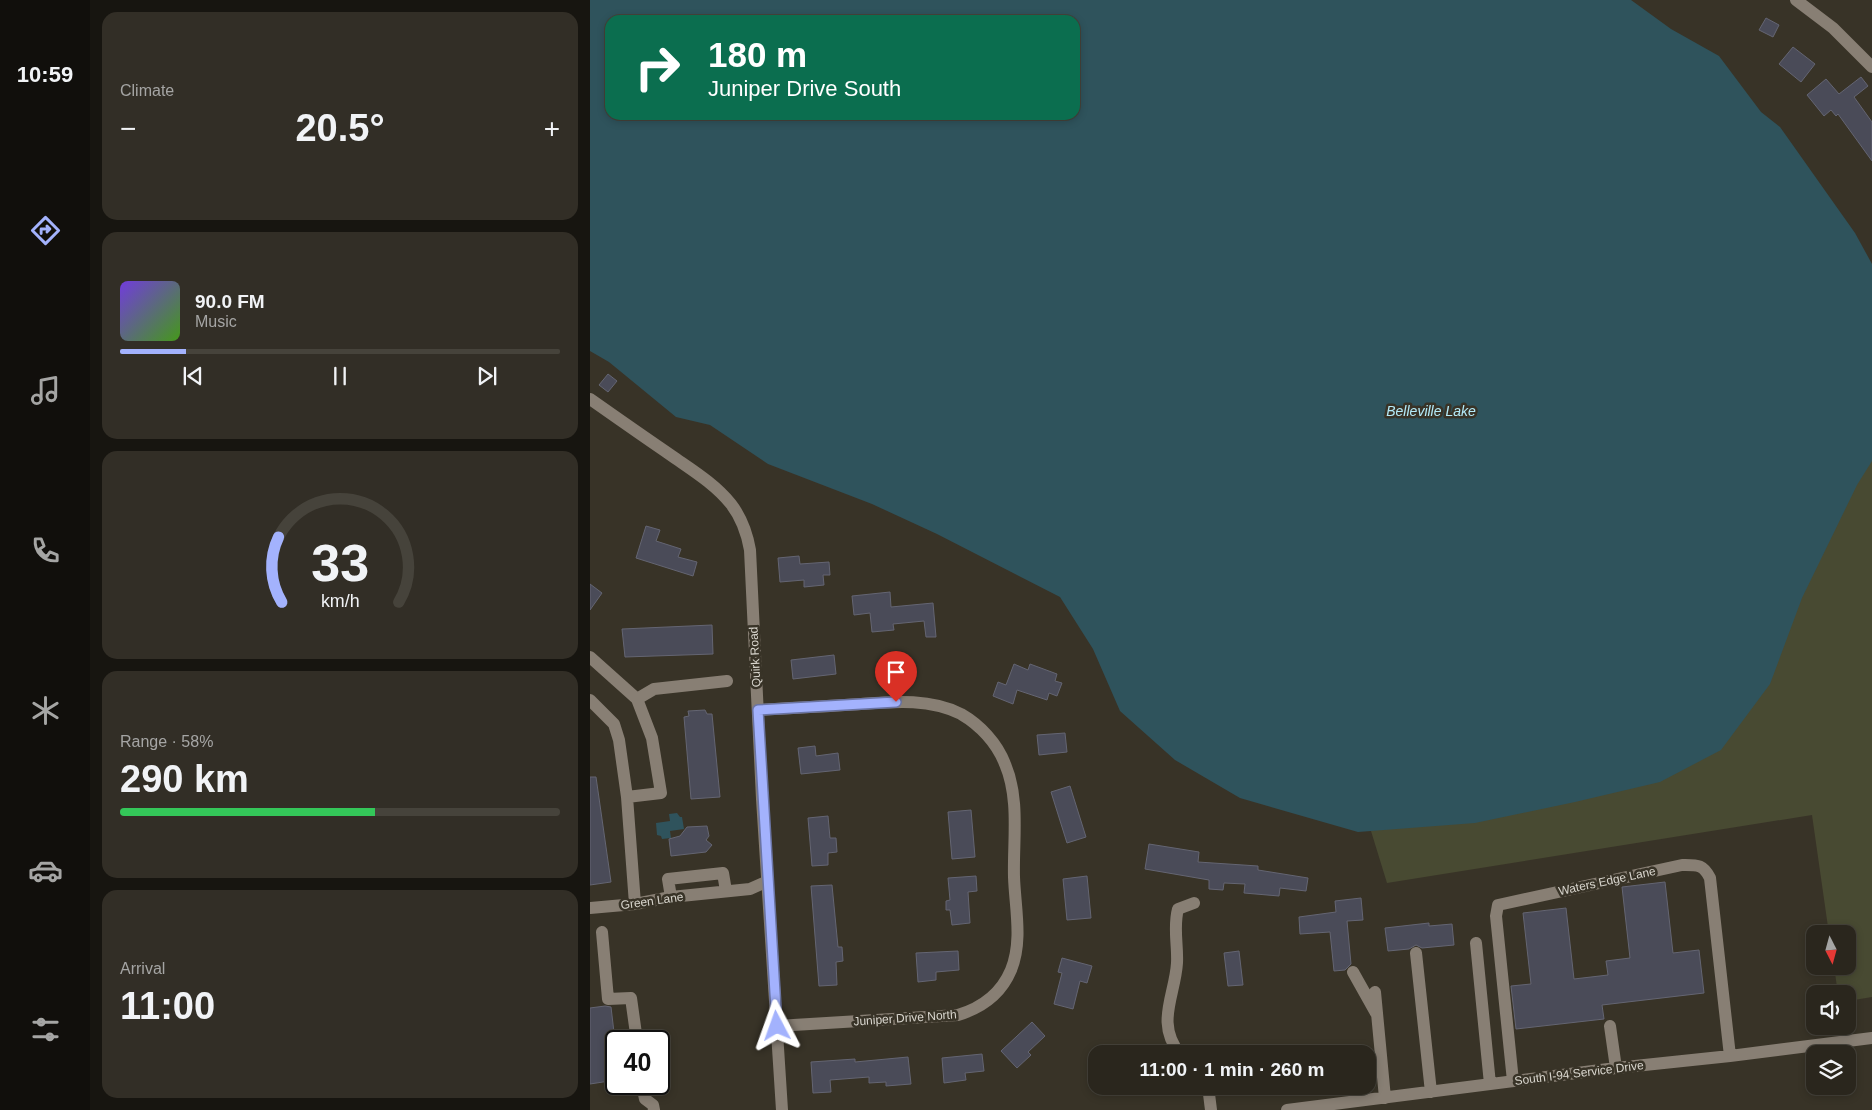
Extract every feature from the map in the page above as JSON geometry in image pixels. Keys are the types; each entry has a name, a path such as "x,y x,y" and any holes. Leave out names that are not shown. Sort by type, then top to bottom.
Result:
{"street":[{"path":"1796,0 1833,28 1872,67"},
{"name":"Quirk Road","path":"590,399 704,479 727,500 740,519 750,550 782,1110"},
{"path":"590,657 636,699 652,738 662,793 627,797"},
{"path":"636,699 654,689 727,681"},
{"path":"590,700 614,724 619,740 627,797 634,904"},
{"name":"Juniper Drive North","path":"758,710 896,702 933,704 962,715 975,724 992,741 1005,762 1010,777 1014,811 1014,877 1018,937 1015,960 1002,987 984,1003 958,1015 777,1026"},
{"name":"Waters Edge Lane","path":"1513,1081 1496,916 1498,905 1682,865 1696,865 1705,869 1710,878 1730,1056"},
{"path":"671,897 668,879 723,873 720,892"},
{"name":"Green Lane","path":"590,908 750,889 768,881"},
{"path":"1175,1045 1168,1032 1167,1013 1177,963 1174,922 1178,909 1194,903"},
{"path":"602,932 608,999 631,998 635,1030"},
{"path":"1476,943 1490,1084"},
{"path":"1416,953 1431,1092"},
{"path":"1353,972 1378,1018"},
{"path":"1376,992 1384,1098"},
{"path":"1610,1026 1616,1068"},
{"name":"South I-94 Service Drive","path":"1287,1110 1872,1038"},
{"path":"644,1095 645,1099 653,1106 654,1110"},
{"path":"1209,1095 1211,1110"}],"green space":[{"path":"1872,375 1872,997 1856,1000 1856,985 1837,985 1835,975 1856,975 1856,925 1828,925 1812,815 1387,883 1351,766"}],"water":[{"name":"Belleville Lake","path":"590,0 1631,0 1671,29 1719,56 1761,112 1780,127 1855,233 1872,264 1872,461 1857,485 1802,598 1770,684 1721,750 1660,782 1575,802 1475,823 1358,832 1240,798 1175,760 1120,711 1093,649 1060,597 937,534 872,504 768,464 710,425 676,417 609,362 590,351"},
{"path":"677,813 682,817 684,829 670,831 671,838 662,839 661,836 657,835 656,823 670,821 669,814"}],"building":[{"path":"1766,18 1779,25 1773,37 1759,30"},
{"path":"1793,47 1815,64 1801,82 1779,64"},
{"path":"1861,77 1868,86 1854,97 1872,122 1872,161 1838,114 1836,116 1831,110 1824,116 1807,95 1826,79 1839,94"},
{"path":"608,374 617,381 608,392 599,385"},
{"path":"646,526 660,530 656,541 681,549 678,557 697,562 693,576 636,558"},
{"path":"799,556 800,564 829,562 830,575 823,575 824,585 804,587 804,580 780,582 778,558"},
{"path":"590,584 602,593 590,610"},
{"path":"890,592 891,607 933,603 936,637 926,637 924,621 893,624 894,630 872,632 870,613 854,615 852,596"},
{"path":"712,625 713,654 625,657 622,629"},
{"path":"834,655 836,674 793,679 791,660"},
{"path":"1014,664 1028,670 1030,664 1057,674 1055,681 1062,683 1057,696 1049,693 1047,700 1017,690 1013,704 993,696 998,682 1006,685"},
{"path":"705,710 707,714 712,714 720,797 691,799 684,717 689,716 688,711"},
{"path":"1065,733 1067,752 1039,755 1037,735"},
{"path":"815,746 816,756 838,753 840,770 801,774 798,748"},
{"path":"590,777 596,777 611,882 590,885"},
{"path":"1070,786 1086,837 1067,843 1051,792"},
{"path":"971,810 975,857 952,859 948,812"},
{"path":"828,816 830,838 836,838 837,852 828,853 828,865 812,866 808,818"},
{"path":"707,826 709,836 706,840 712,845 706,852 671,856 669,839 680,836 687,827"},
{"path":"1149,844 1199,852 1198,862 1258,866 1258,870 1308,878 1306,891 1280,888 1279,896 1244,893 1245,884 1224,883 1223,890 1209,889 1209,880 1145,869"},
{"path":"976,876 977,891 968,892 970,923 952,925 950,910 946,910 946,901 950,900 948,878"},
{"path":"1087,876 1091,918 1067,920 1063,879"},
{"path":"1665,882 1673,953 1699,950 1704,993 1602,1005 1604,1019 1516,1029 1511,986 1531,984 1523,913 1566,908 1574,979 1608,975 1606,961 1630,958 1622,887"},
{"path":"832,885 838,947 842,947 843,961 836,962 837,985 819,986 811,886"},
{"path":"1361,898 1363,920 1347,921 1351,964 1345,970 1334,971 1330,932 1300,934 1299,917 1336,912 1335,901"},
{"path":"1429,923 1429,926 1452,924 1454,945 1422,948 1416,945 1409,949 1388,951 1385,928"},
{"path":"958,951 959,970 936,972 936,980 918,982 916,953"},
{"path":"1239,951 1243,985 1228,986 1224,953"},
{"path":"1062,958 1092,966 1087,983 1080,981 1073,1009 1054,1004 1062,973 1058,972"},
{"path":"611,1007 614,1030 605,1030 605,1082 590,1084 590,1008"},
{"path":"1032,1022 1045,1036 1028,1052 1031,1055 1017,1068 1001,1051"},
{"path":"982,1054 984,1071 965,1073 966,1080 944,1083 942,1058"},
{"path":"908,1057 911,1084 886,1086 886,1082 869,1083 869,1077 830,1080 831,1092 813,1093 811,1062 855,1059 855,1062"}],"route":[{"path":"777,1026 758,710 896,702"}]}
